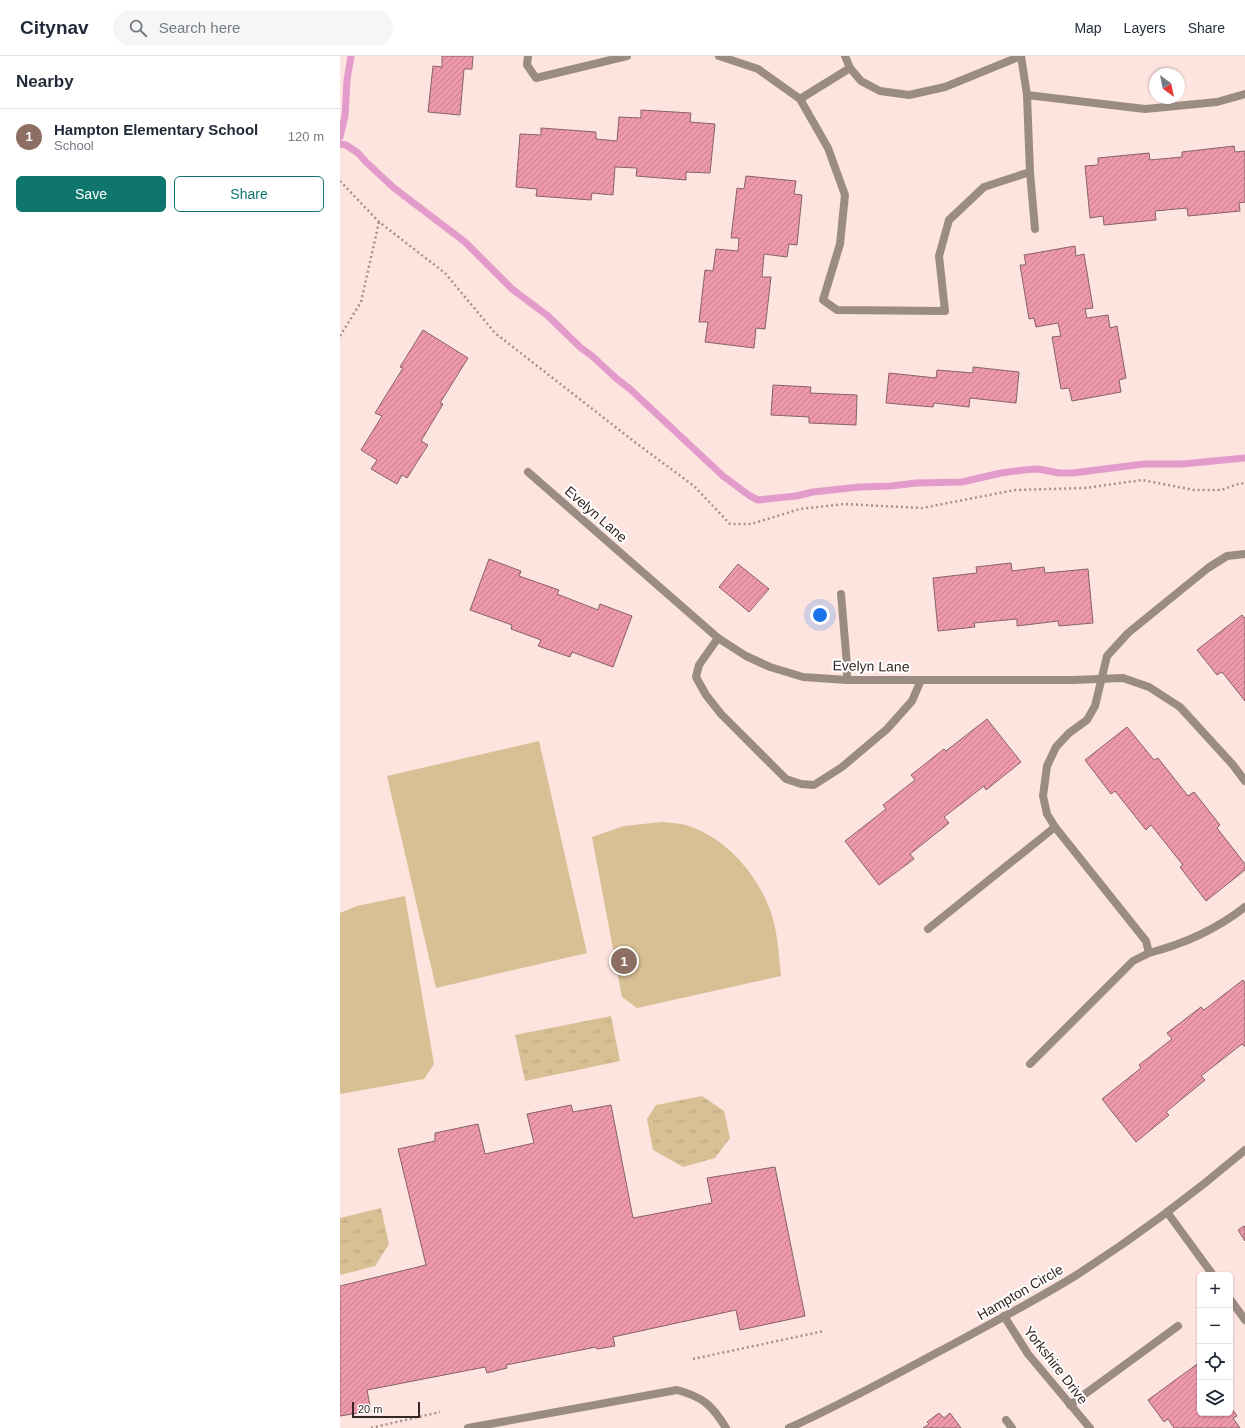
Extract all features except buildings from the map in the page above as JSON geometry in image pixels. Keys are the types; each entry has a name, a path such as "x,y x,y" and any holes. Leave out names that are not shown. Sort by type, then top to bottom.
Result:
{"street":[{"path":"528,56 527,66 536,78 627,56"},
{"path":"719,56 758,69 800,99 828,148 845,195 840,244 822,300 837,310 945,311 939,256 949,220 984,187 1030,172"},
{"path":"845,56 850,68 861,81 880,91 909,95 945,87 1021,56 1027,95 1030,172 1035,229"},
{"path":"800,99 850,68"},
{"path":"1027,95 1145,109 1217,102 1245,94"},
{"name":"Evelyn Lane","path":"528,472 718,638 746,656 770,667 803,677 847,680 1123,678 1149,687 1180,707 1233,765 1245,781"},
{"path":"1149,953 1146,941 1055,828 1047,814 1043,796 1047,766 1056,747 1069,733 1087,720 1095,706 1107,656 1128,633 1208,568 1227,556 1245,554"},
{"path":"841,594 847,680"},
{"path":"718,638 699,665 696,677 706,695 721,714 769,764 786,779 801,784 814,785 842,767 887,729 912,701 921,680"},
{"path":"928,929 1055,828"},
{"path":"1030,1064 1133,961 1149,953 1169,948 1202,934 1232,918 1245,907"},
{"name":"Hampton Circle","path":"789,1428 831,1408 1035,1300 1123,1245 1213,1178 1245,1150"},
{"path":"1167,1212 1211,1272"},
{"path":"1233,1303 1245,1320"},
{"name":"Yorkshire Drive","path":"1004,1316 1028,1354 1090,1428"},
{"path":"1070,1405 1178,1326"},
{"path":"468,1428 677,1390 694,1395 710,1406 726,1428"},
{"path":"1006,1420 1012,1428"}],"path":[{"path":"340,181 379,222 445,273 495,334 694,486 730,524 751,524 800,509 844,504 922,508 1015,490 1085,488 1142,480 1194,490 1221,490 1245,484"},
{"path":"340,336 361,302 379,222"},
{"path":"692,1359 824,1331"},
{"path":"371,1428 440,1412"}],"green space":[{"path":"539,741 587,953 436,988 387,776"},
{"path":"662,822 686,825 704,832 742,862 752,875 768,904 775,926 781,976 637,1008 622,997 592,837 624,826"},
{"path":"405,896 434,1064 424,1079 340,1094 340,913 357,906"},
{"path":"611,1016 620,1061 525,1081 515,1035"},
{"path":"702,1096 724,1111 730,1138 715,1158 683,1167 653,1150 647,1119 656,1105"},
{"path":"381,1208 389,1244 375,1266 340,1275 340,1218"}],"waterway":[{"path":"340,137 345,116 347,80 351,56"},
{"path":"340,144 346,145 358,153 394,188 465,242 512,289 548,316 581,348 630,389 723,476 750,496 758,500 859,487 891,486 916,483 962,482 1001,473 1024,470 1038,469 1059,473 1073,473 1144,464 1182,464 1245,458"}],"place":[{"name":"Hampton Elementary School","path":"624,961"}]}
